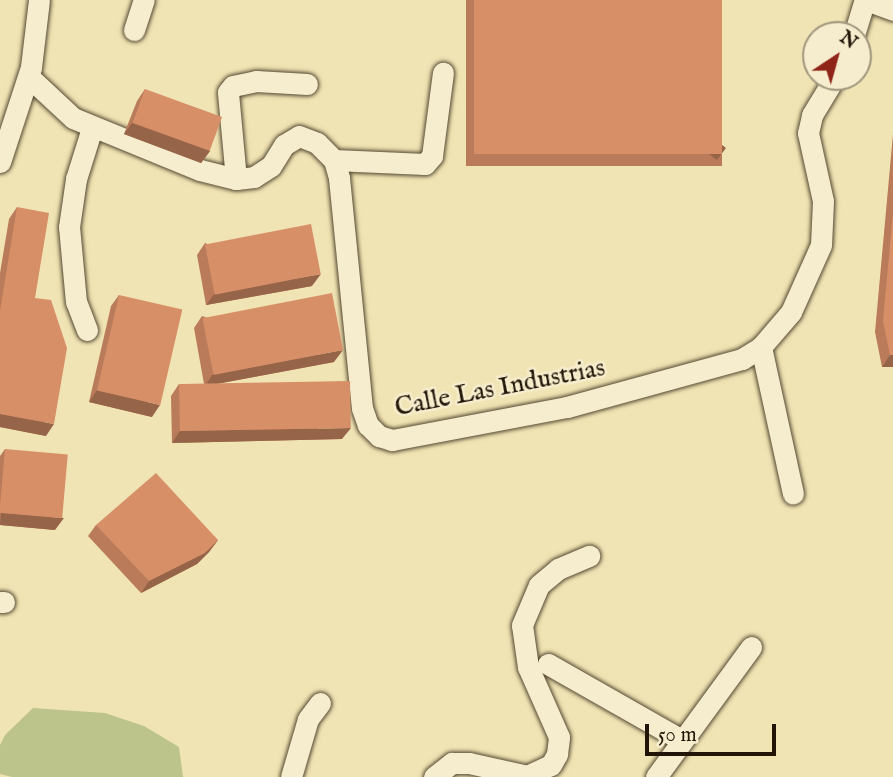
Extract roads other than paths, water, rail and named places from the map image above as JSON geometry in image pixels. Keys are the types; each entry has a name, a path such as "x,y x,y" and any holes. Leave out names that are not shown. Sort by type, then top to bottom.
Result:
{"street":[{"path":"0,162 6,120 29,77 39,0"},
{"path":"135,30 144,0"},
{"path":"858,21 865,0 893,10"},
{"path":"29,77 50,100 73,118 92,128 200,170 236,179 254,177 271,166 284,145 299,136 317,143 334,160 425,164 432,156 443,73"},
{"path":"236,179 228,92 233,86 256,81 307,84"},
{"name":"Calle Las Industrias","path":"334,160 339,178 362,408 368,425 379,436 392,440 567,407 742,359 761,347 791,312 821,245 823,201 808,133 813,116 827,91"},
{"path":"87,330 76,302 69,228 76,179 92,128"},
{"path":"761,347 793,494"},
{"path":"434,777 452,763 468,763 527,776 551,765 557,754 559,737 528,667 522,625 539,585 558,569 589,556"},
{"path":"656,777 751,647"},
{"path":"548,664 682,740"},
{"path":"291,777 308,719 320,703"}]}
